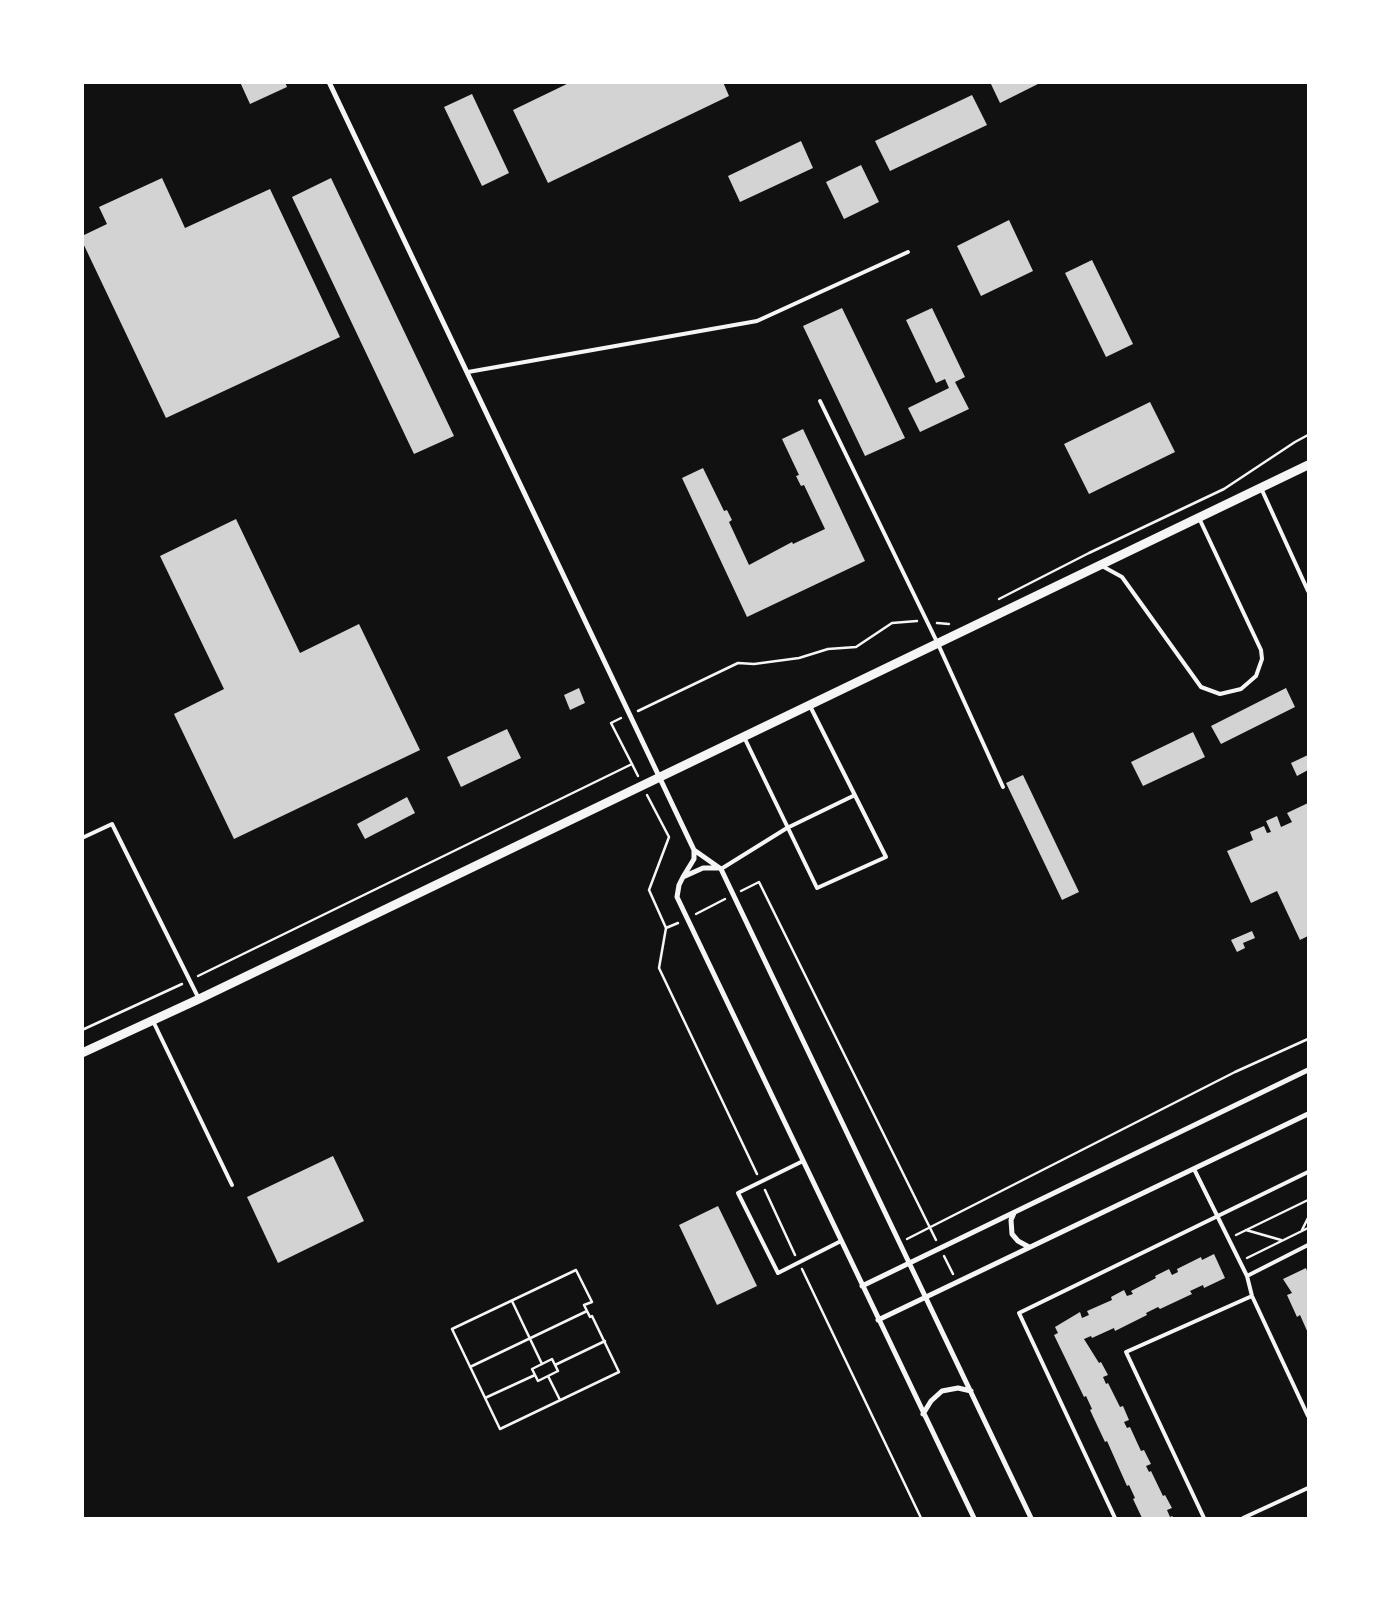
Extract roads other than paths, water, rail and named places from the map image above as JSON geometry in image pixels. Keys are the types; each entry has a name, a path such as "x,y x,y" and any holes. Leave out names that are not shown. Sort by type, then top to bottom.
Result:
{"street":[{"path":"329,82 661,777 694,850 694,859 679,885 677,897 974,1518"},
{"path":"82,1053 199,999 1308,466"},
{"path":"694,850 721,869 927,1296 1031,1518"},
{"path":"683,877 703,868 721,869"},
{"path":"862,1286 1308,1070"},
{"path":"878,1320 1308,1114"},
{"path":"1014,1213 1011,1220 1012,1234 1018,1241 1029,1247"},
{"path":"924,1414 931,1401 942,1391 958,1388 971,1392"}],"lane":[{"path":"468,372 757,321 908,252"},
{"path":"820,401 938,644 1003,787"},
{"path":"1261,488 1308,591"},
{"path":"1100,565 1122,578 1201,687 1220,694 1241,689 1256,676 1262,659 1261,650 1199,518"},
{"path":"744,737 817,888 886,857 810,706"},
{"path":"721,869 787,828 855,795"},
{"path":"82,838 112,824 199,999"},
{"path":"152,1021 232,1184"},
{"path":"803,1161 738,1193 778,1273 841,1241"},
{"path":"1194,1169 1247,1276 1252,1296 1308,1416"},
{"path":"1115,1518 1019,1313 1308,1172"},
{"path":"1247,1276 1308,1245"},
{"path":"1204,1518 1126,1352 1252,1296"},
{"path":"1303,1403 1308,1400"},
{"path":"1242,1518 1308,1488"}]}
